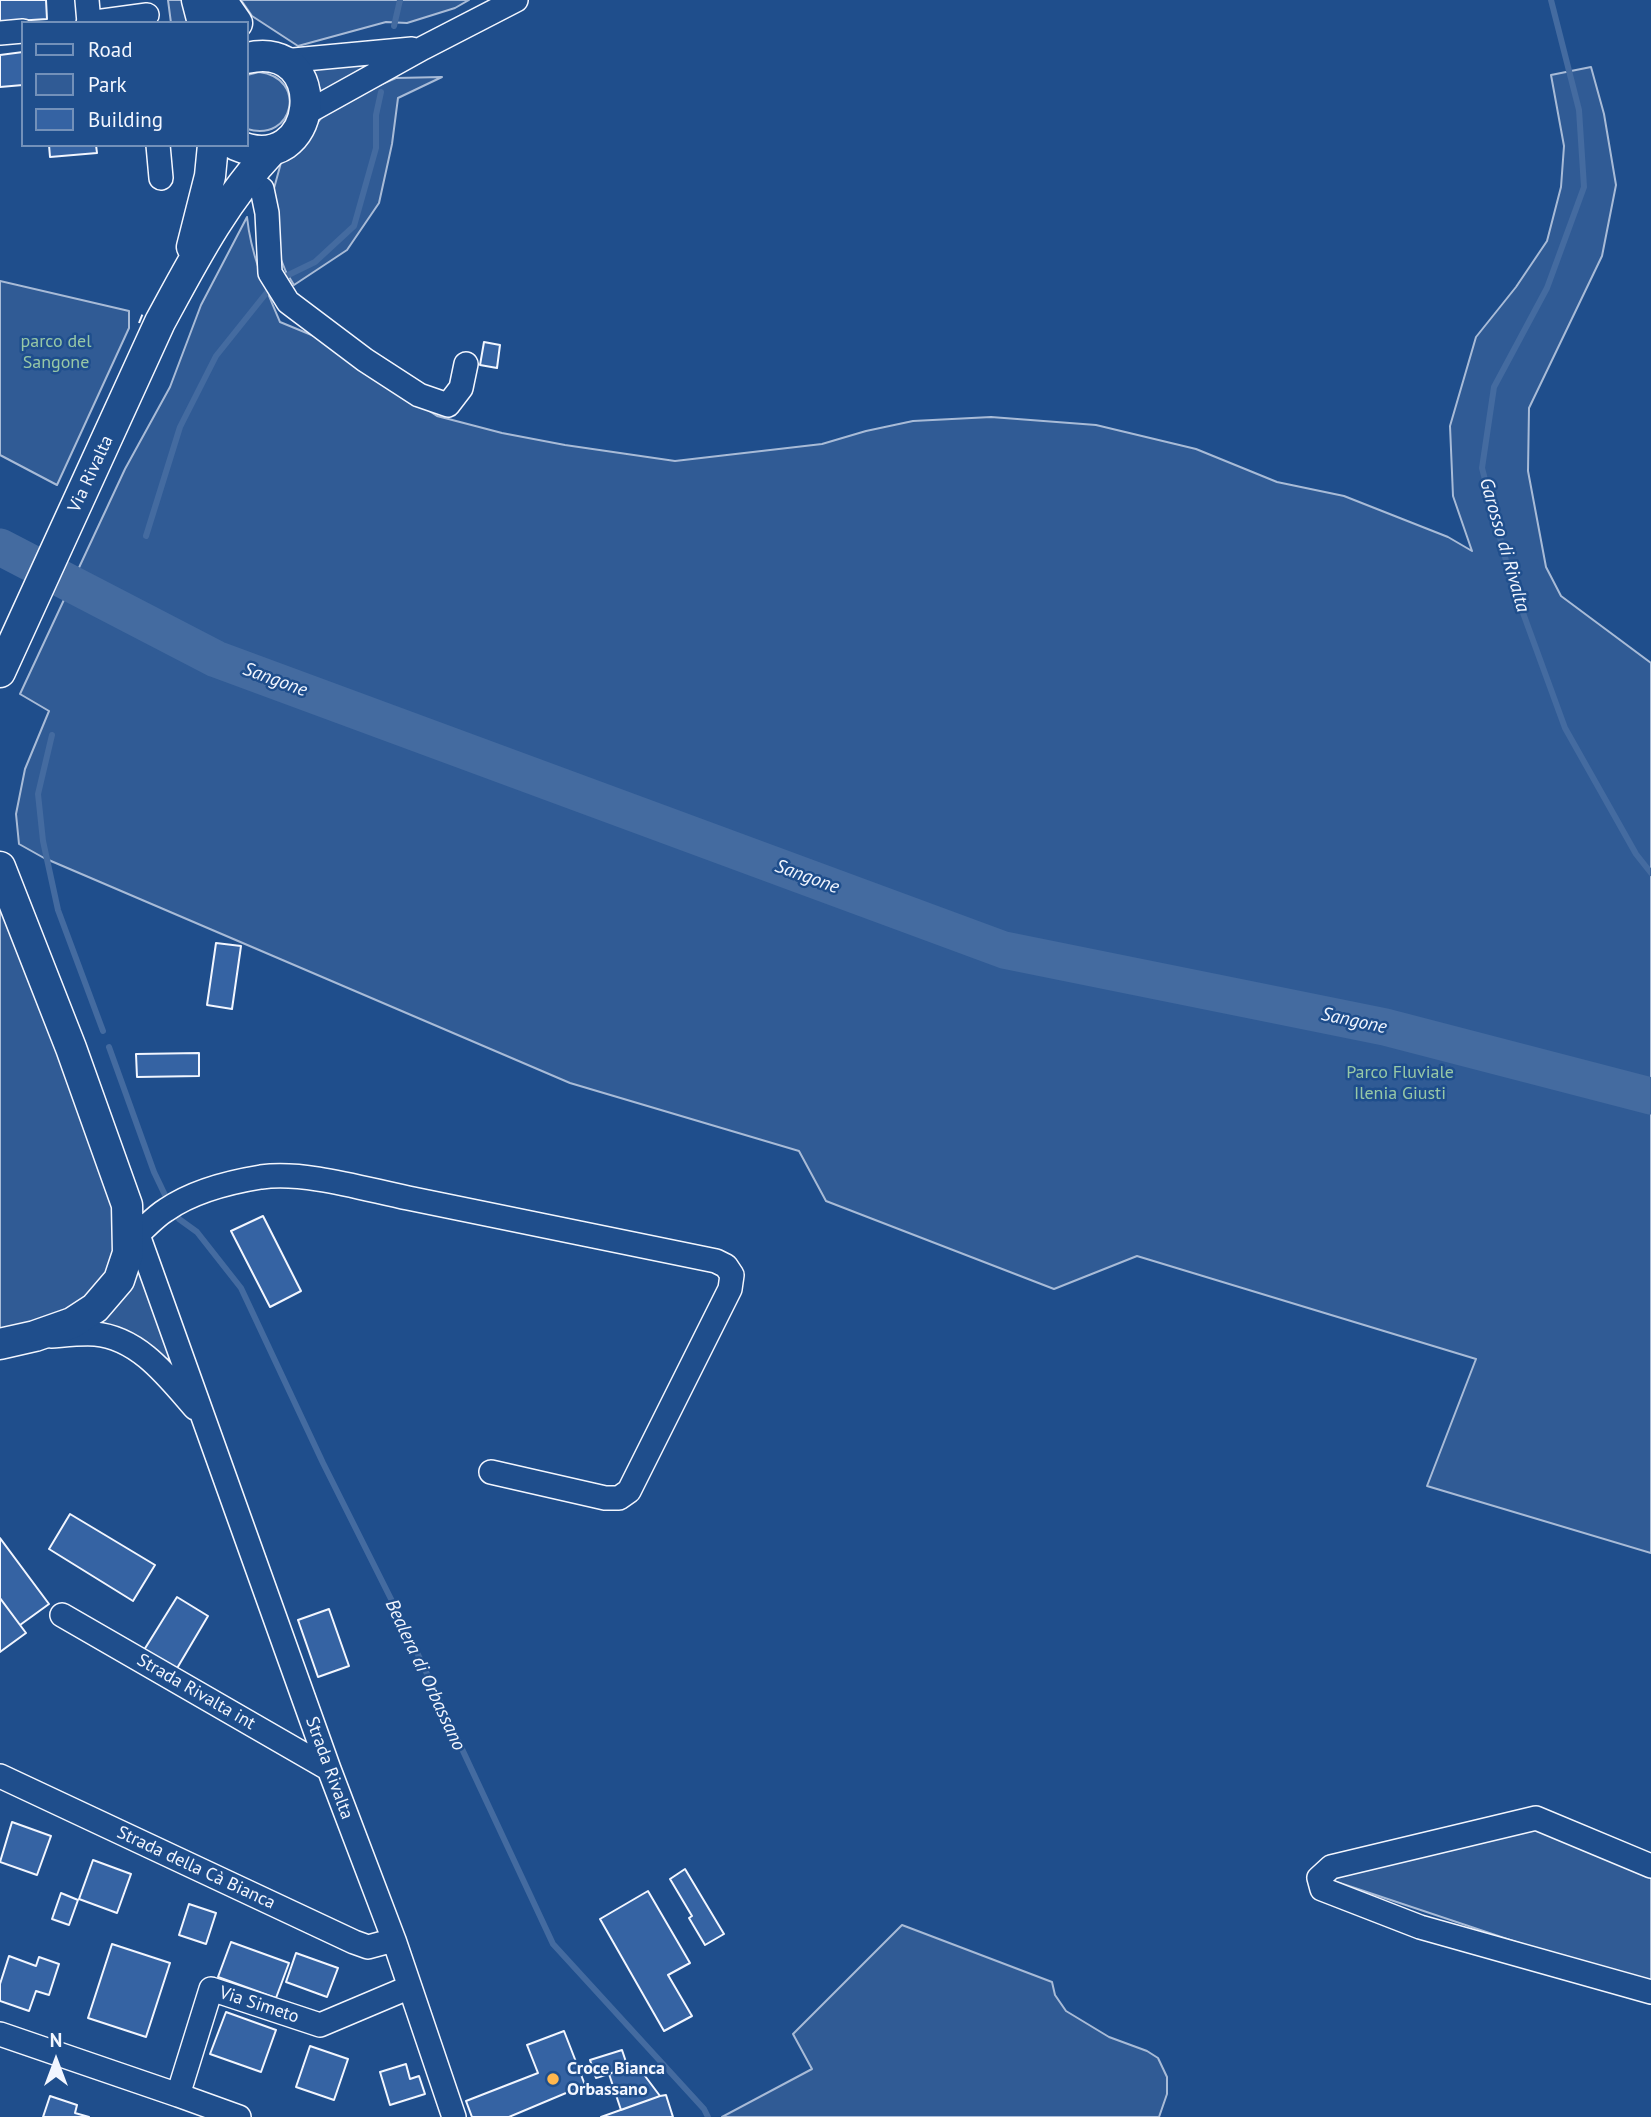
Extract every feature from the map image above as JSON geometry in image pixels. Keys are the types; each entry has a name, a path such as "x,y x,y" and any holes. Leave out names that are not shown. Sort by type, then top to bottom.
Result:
{"main road":[{"path":"197,0 202,21"},
{"path":"221,0 236,21"},
{"path":"259,53 298,75 306,93 306,113"},
{"name":"Via Rivalta","path":"0,672 160,322 184,278 246,179 271,150 288,142 300,129 306,113"},
{"name":"Via Rivalta","path":"184,278 210,176 213,147"},
{"path":"242,147 254,151 271,150"},
{"path":"0,873 71,1048 127,1205 128,1253 118,1280 95,1308 72,1324 0,1344"}],"street":[{"path":"87,0 89,21"},
{"path":"306,113 422,48 516,0"},
{"path":"100,21 146,13"},
{"path":"0,33 21,31"},
{"path":"259,53 422,48"},
{"path":"158,147 160,178"},
{"path":"246,179 262,189 267,213 270,272 288,302 365,360 419,395 448,405 461,388 466,364"},
{"path":"138,1234 163,1211 183,1200 252,1180 286,1176 716,1261 730,1271 733,1280 730,1289 629,1490 620,1498 605,1498 491,1472"},
{"name":"Strada Rivalta","path":"127,1205 329,1769 394,1940 454,2117"},
{"name":"Strada Rivalta","path":"35,1336 96,1334 128,1344 160,1368 204,1418"},
{"name":"Strada Rivalta int","path":"62,1615 329,1769"},
{"name":"Strada della Cà Bianca","path":"0,1776 354,1942 368,1947 394,1940"},
{"path":"1651,1866 1536,1818 1331,1867 1319,1878 1322,1889 1420,1927 1651,1992"},
{"name":"Via Simeto","path":"178,2095 211,1989 320,2025 410,1987"},
{"path":"0,2034 239,2117"}],"green space":[{"path":"168,0 187,0 193,21 171,21"},
{"path":"241,0 469,0 455,8 407,23 386,22 298,46 252,16"},
{"path":"400,53 322,94 311,66"},
{"name":"Parco Fluviale Ilenia Giusti","path":"1591,67 1604,114 1616,185 1602,256 1529,408 1528,471 1546,567 1561,596 1651,663 1651,1553 1427,1486 1476,1359 1137,1256 1054,1289 826,1201 799,1151 570,1083 44,858 19,844 16,814 25,769 49,711 20,694 125,469 170,387 201,305 247,217 255,258 280,322 314,336 437,416 502,433 565,445 675,461 822,444 913,421 991,417 1096,425 1196,449 1277,482 1344,496 1448,537 1472,551 1453,496 1450,426 1476,337 1516,287 1547,241 1561,187 1564,146 1551,75"},
{"path":"259,72 274,77 284,85 289,96 289,108 276,127 263,131 248,129 248,75"},
{"path":"442,77 398,98 392,144 379,203 347,250 294,285 272,237 273,192 282,159 311,131 331,106 396,78"},
{"name":"parco del Sangone","path":"0,281 129,311 129,328 57,485 0,455"},
{"path":"0,901 117,1207 117,1251 109,1274 67,1314 0,1333"},
{"path":"133,1274 147,1276 179,1358 164,1359 89,1325"},
{"path":"1533,1819 1651,1867 1651,1987 1325,1878"},
{"path":"902,1925 1052,1982 1055,1995 1066,2011 1109,2037 1147,2051 1158,2058 1167,2077 1167,2094 1159,2117 722,2117 812,2069 793,2034"}],"building":[{"path":"0,0 46,0 47,19 0,22"},
{"path":"21,52 21,85 0,87 0,55"},
{"path":"49,147 96,147 97,153 50,157"},
{"path":"484,342 500,345 497,368 480,365"},
{"path":"216,943 241,946 232,1009 207,1005"},
{"path":"199,1053 199,1076 137,1077 136,1054"},
{"path":"263,1216 301,1291 270,1307 231,1231"},
{"path":"70,1514 155,1565 133,1601 49,1549"},
{"path":"0,1538 49,1604 20,1625 0,1598"},
{"path":"177,1597 208,1616 176,1670 144,1650"},
{"path":"0,1598 26,1633 0,1652"},
{"path":"329,1609 349,1666 318,1677 298,1620"},
{"path":"12,1822 51,1836 37,1875 0,1862"},
{"path":"93,1860 131,1874 117,1913 79,1899"},
{"path":"685,1869 724,1934 705,1945 689,1918 692,1916 670,1879"},
{"path":"648,1891 690,1963 668,1975 692,2016 664,2031 600,1919"},
{"path":"61,1893 78,1900 69,1925 52,1919"},
{"path":"189,1904 216,1913 206,1944 179,1935"},
{"path":"231,1942 289,1963 276,1998 218,1977"},
{"path":"112,1944 170,1963 146,2037 88,2018"},
{"path":"296,1953 338,1968 327,1997 286,1982"},
{"path":"9,1956 36,1966 39,1957 59,1964 49,1995 36,1991 29,2011 0,2001 0,1984"},
{"path":"226,2012 276,2030 261,2072 210,2054"},
{"name":"Croce Bianca Orbassano","path":"564,2031 585,2085 509,2117 472,2117 466,2101 538,2073 527,2045"},
{"path":"310,2046 348,2059 334,2100 296,2087"},
{"path":"622,2050 628,2068 596,2078 590,2060"},
{"path":"406,2064 410,2079 419,2076 425,2094 390,2105 380,2072"},
{"path":"636,2064 660,2096 621,2110 609,2074"},
{"path":"666,2095 673,2117 601,2117 660,2096"},
{"path":"50,2096 77,2105 75,2113 89,2117 43,2117"}],"waterway":[{"name":"Bealera di Orbassano","path":"394,26 400,0"},
{"name":"Garosso di Rivalta","path":"1551,0 1579,110 1584,187 1547,288 1494,387 1482,468 1511,580 1565,728 1636,854 1651,873"},
{"name":"Bealera di Orbassano","path":"280,279 315,262 354,226 376,148 376,115 381,92"},
{"name":"Bealera di Orbassano","path":"146,536 180,427 216,356 272,286"},
{"name":"Sangone","path":"0,547 216,659 1004,950 1385,1027 1651,1096"},
{"name":"Bealera di Orbassano","path":"52,735 38,794 43,841 58,910 103,1031"},
{"name":"Bealera di Orbassano","path":"109,1047 154,1172 165,1195"},
{"name":"Bealera di Orbassano","path":"174,1212 197,1232 241,1288 323,1463 407,1631 553,1944 704,2109 708,2117"}],"fence":[{"path":"139,323 143,313"}],"place":[{"name":"Croce Bianca Orbassano","path":"553,2079"}]}
